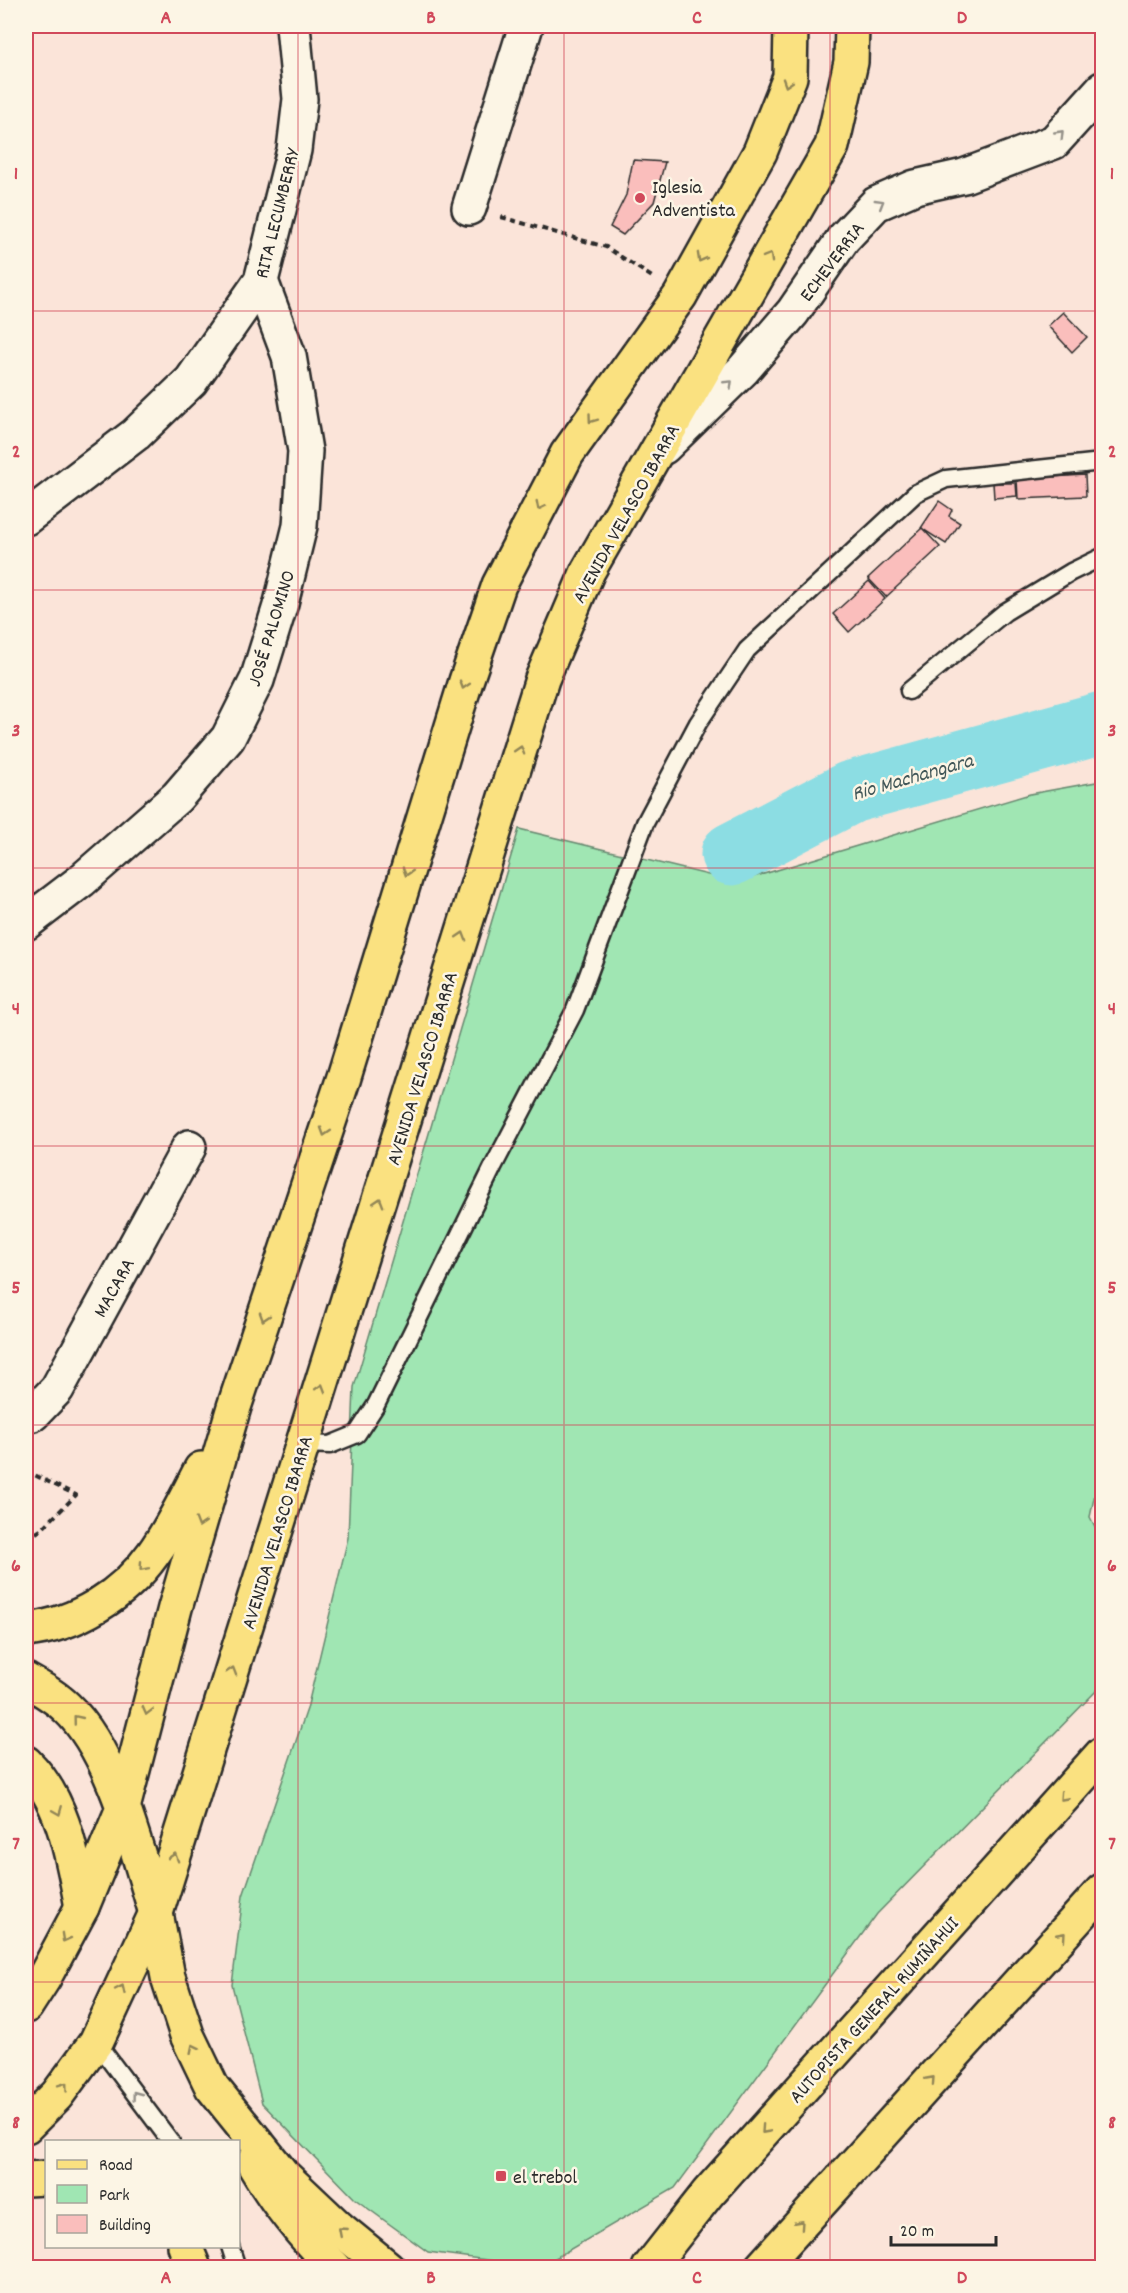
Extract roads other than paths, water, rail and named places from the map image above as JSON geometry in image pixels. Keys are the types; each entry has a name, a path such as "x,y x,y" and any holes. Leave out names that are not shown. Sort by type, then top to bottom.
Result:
{"main road":[{"path":"26,2006 44,1978 82,1907 123,1808 175,1608 234,1407 344,1077 466,681 499,585 567,454 680,296 760,152 790,77 791,26"},
{"name":"AVENIDA VELASCO IBARRA","path":"26,2126 57,2095 96,2042 156,1913 542,679 588,571 832,146 851,62 852,26"},
{"path":"26,1630 46,1628 87,1611 125,1587 153,1554 234,1407"},
{"path":"26,1680 44,1690 68,1709 93,1739 123,1808 156,1913 168,1977 187,2035 240,2140"},
{"name":"AUTOPISTA GENERAL RUMIÑAHUI","path":"649,2268 708,2193 1102,1754"},
{"path":"26,1763 56,1804 71,1848 82,1907"},
{"path":"760,2268 1102,1891"},
{"path":"212,2086 283,2175 339,2228 388,2268"},
{"path":"240,2141 272,2195 303,2237 334,2268"},
{"path":"26,2179 45,2178"},
{"path":"624,2268 708,2193"},
{"path":"185,2248 194,2268"}],"street":[{"name":"RITA LECUMBERRY","path":"26,518 136,434 191,381 261,281 294,150 300,99 293,26"},
{"path":"469,208 526,26"},
{"name":"ECHEVERRIA","path":"657,454 743,370 793,312 843,239 876,204 915,186 964,176 1054,142 1102,89"},
{"name":"JOSÉ PALOMINO","path":"26,923 81,881 177,797 228,738 257,680 281,603 300,526 304,452 290,356 261,281"},
{"name":"MACARA","path":"26,1416 33,1414 57,1389 189,1147"}],"lane":[{"path":"303,1444 330,1445 357,1434 375,1405 493,1167 575,1010 645,823 698,723 747,650 916,494 946,479 1102,462"},
{"path":"909,691 1005,612 1071,572 1102,557"},
{"path":"96,2042 170,2140"},
{"path":"230,2248 237,2268"}],"waterway":[{"name":"Rio Machangara","path":"732,854 851,792 1102,723"}],"place":[{"name":"Iglesia Adventista","path":"640,198"},
{"name":"el trebol","path":"501,2176"}]}
